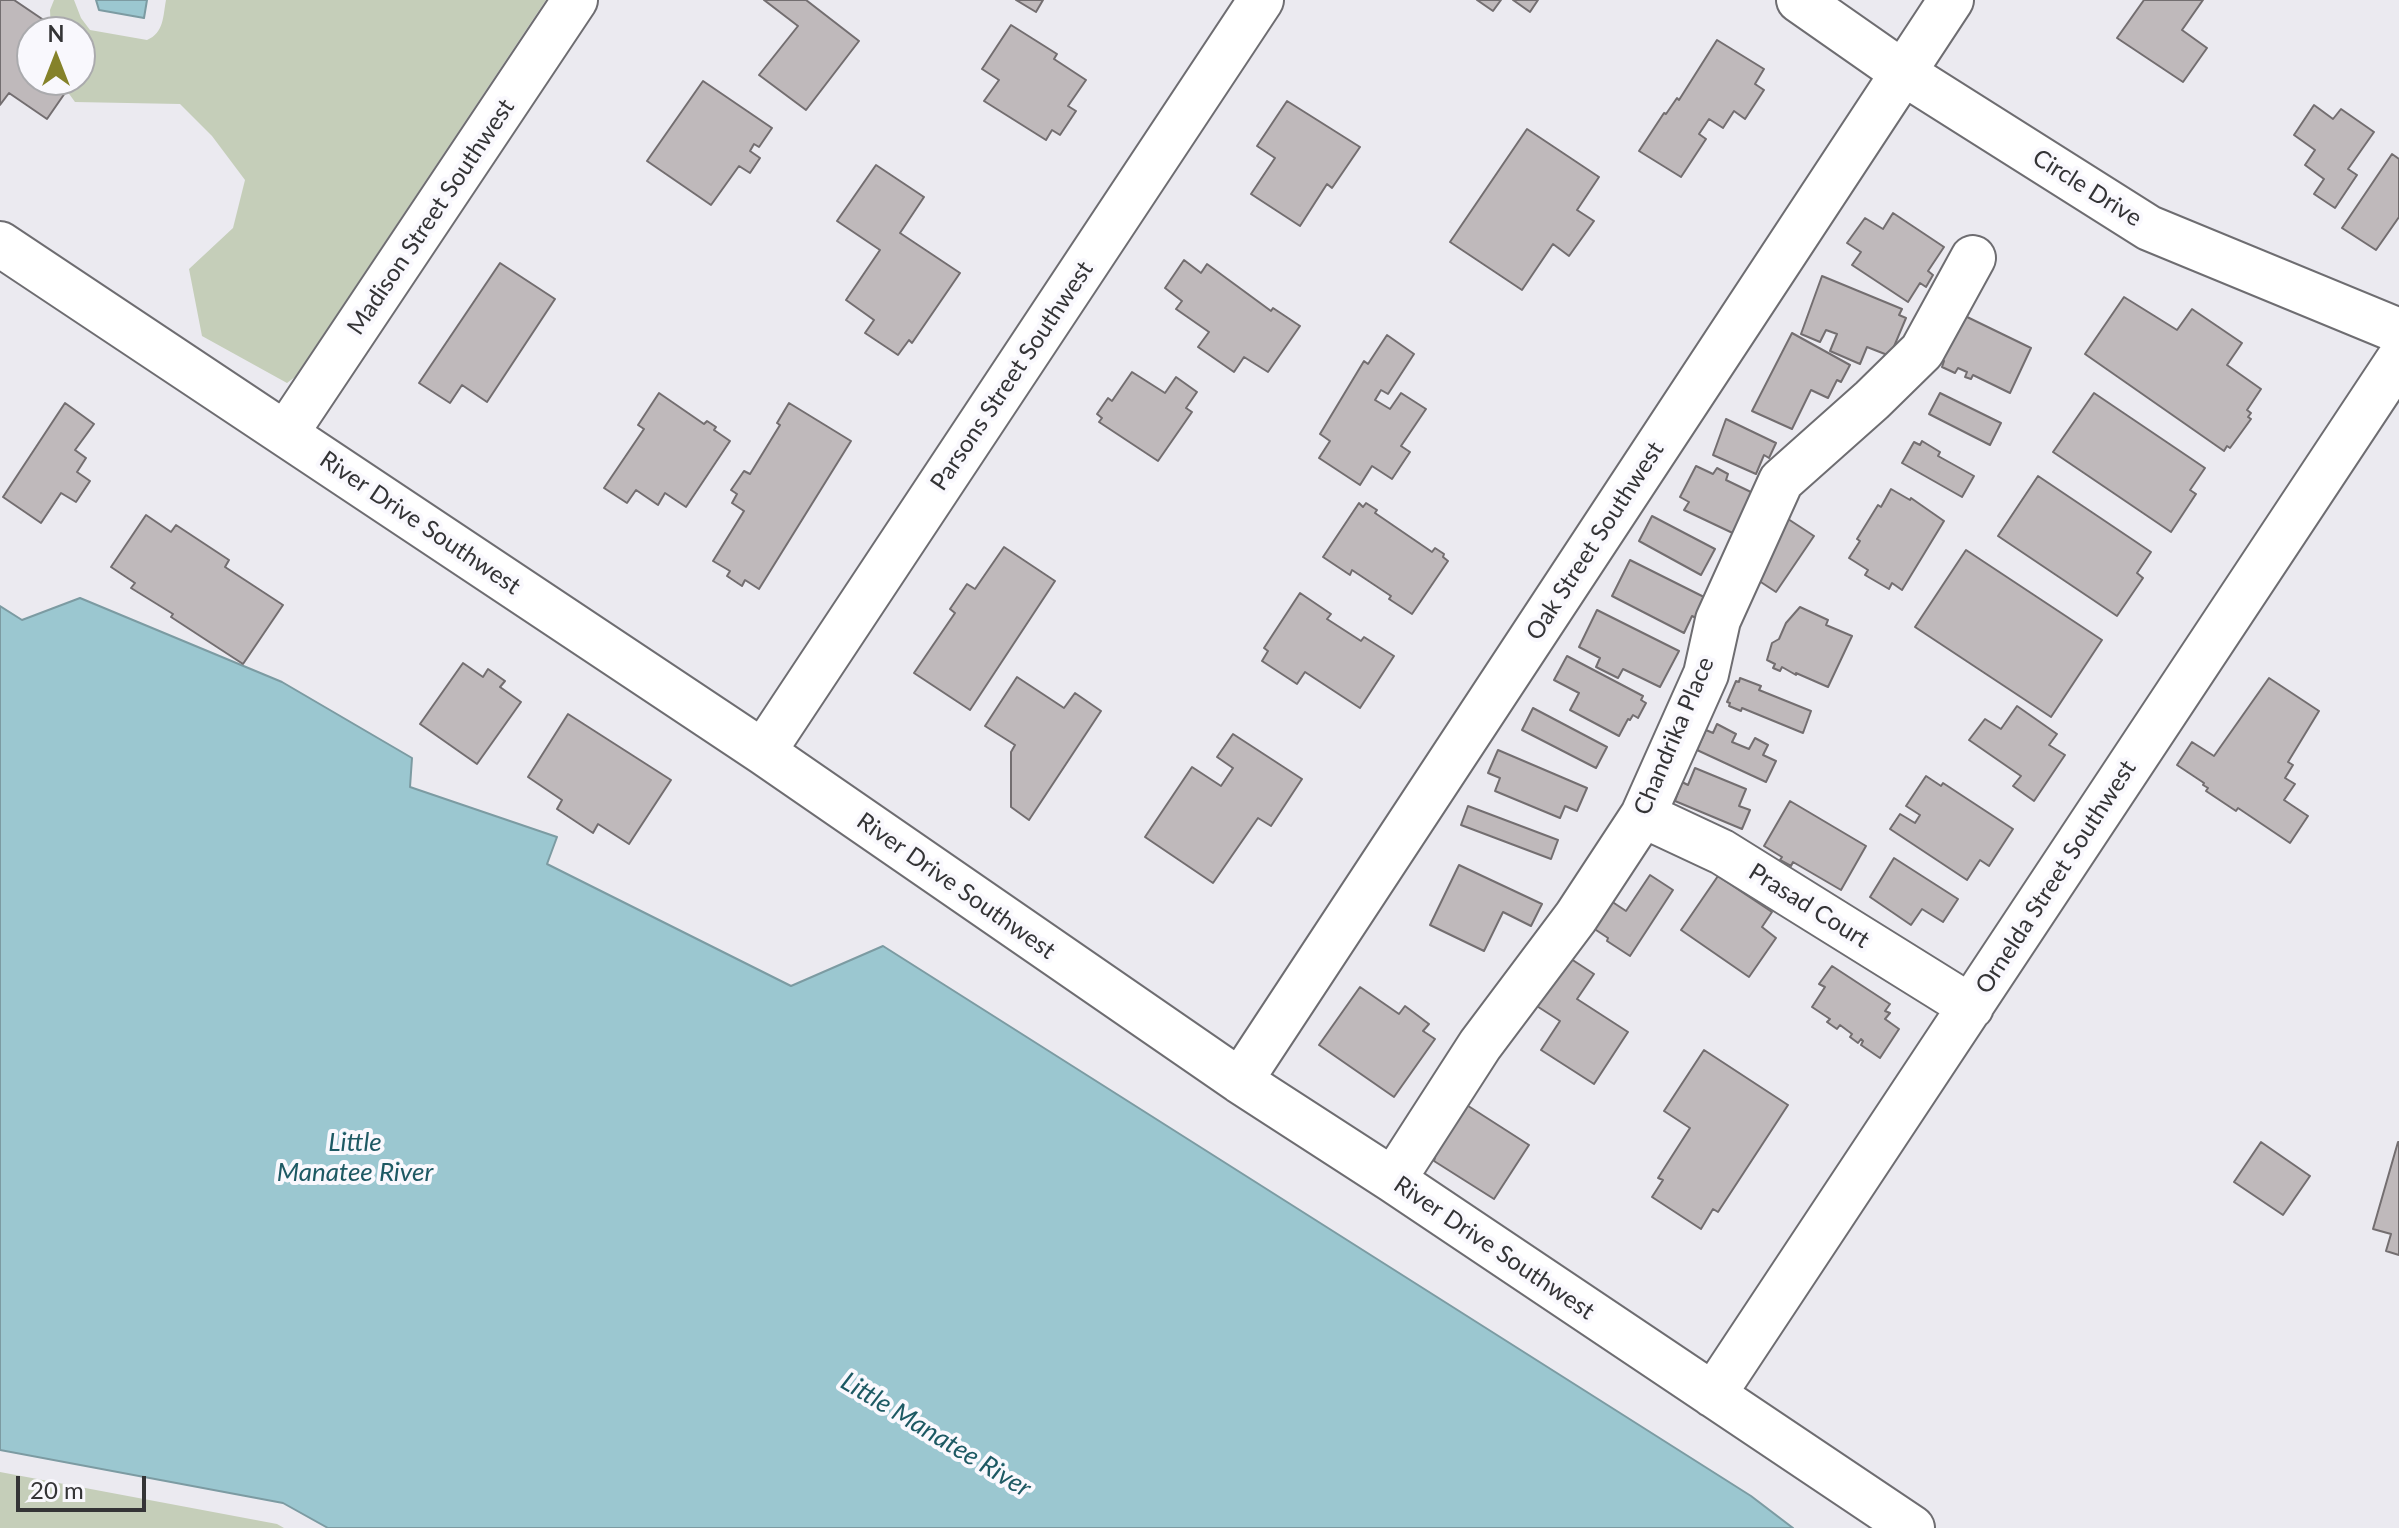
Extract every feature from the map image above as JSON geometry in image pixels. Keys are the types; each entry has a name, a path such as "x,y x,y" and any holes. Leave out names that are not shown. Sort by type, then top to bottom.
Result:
{"street":[{"name":"Madison Street Southwest","path":"286,433 575,0"},
{"name":"Parsons Street Southwest","path":"763,752 1261,0"},
{"name":"Circle Drive","path":"1799,0 1902,72 2149,228 2399,331"},
{"name":"Oak Street Southwest","path":"1240,1081 1951,0"},
{"name":"River Drive Southwest","path":"0,244 763,752 1240,1081 1912,1528"},
{"name":"Chandrika Place","path":"1393,1180 1480,1045 1576,917 1643,815 1706,674 1718,620 1781,481 1922,351 1973,258"},
{"name":"Ornelda Street Southwest","path":"1713,1395 2399,359"},
{"name":"Prasad Court","path":"1643,815 1722,852 1971,1007"}],"green space":[{"path":"54,0 74,0 80,16 50,16"},
{"path":"166,0 546,0 295,377 287,383 202,336 189,269 233,228 245,180 212,136 180,104 75,102 71,96 96,96 96,31 147,40 160,28"},
{"path":"0,1472 277,1524 284,1528 0,1528"}],"water":[{"path":"96,0 147,0 144,18 99,10"},
{"name":"Little Manatee River","path":"80,598 282,682 412,758 410,787 557,837 547,864 791,986 883,946 1751,1496 1793,1528 328,1528 283,1503 0,1450 0,606 22,620"}],"building":[{"path":"0,0 14,0 38,16 16,16 16,96 63,96 47,119 9,93 0,105"},
{"path":"764,0 806,0 859,41 806,110 759,75 798,26"},
{"path":"1016,0 1043,0 1036,12"},
{"path":"1477,0 1501,0 1493,11"},
{"path":"1513,0 1538,0 1530,12"},
{"path":"2144,0 2203,0 2182,30 2207,48 2183,82 2117,38"},
{"path":"1011,25 1057,54 1054,59 1086,80 1068,106 1076,111 1060,135 1052,130 1046,140 984,101 999,80 982,69"},
{"path":"1717,40 1764,69 1755,84 1764,90 1745,119 1734,111 1723,128 1709,119 1699,134 1706,139 1681,177 1639,151 1664,113 1677,98 1679,100"},
{"path":"703,81 772,128 759,147 754,144 750,151 760,158 750,173 739,166 711,205 647,161"},
{"path":"1287,101 1360,147 1332,188 1327,184 1300,226 1251,194 1275,158 1257,146"},
{"path":"2314,105 2333,119 2341,109 2374,132 2348,169 2357,175 2335,208 2314,194 2324,179 2305,165 2315,150 2294,135"},
{"path":"1527,129 1599,177 1577,210 1594,221 1569,256 1553,244 1522,290 1450,242"},
{"path":"2392,154 2399,159 2399,217 2376,250 2342,228"},
{"path":"876,165 924,197 900,233 960,273 912,343 909,340 898,355 865,333 874,320 846,300 880,250 837,221"},
{"path":"1893,213 1944,247 1928,271 1933,275 1926,287 1920,283 1908,302 1852,265 1861,252 1847,243 1865,218 1883,229"},
{"path":"1184,260 1201,273 1207,264 1271,311 1273,308 1300,326 1268,372 1244,357 1234,372 1198,347 1209,332 1176,309 1182,301 1165,288"},
{"path":"500,263 555,299 487,402 462,385 450,403 419,383"},
{"path":"1822,276 1902,309 1899,315 1906,318 1890,356 1867,347 1860,364 1830,351 1837,334 1826,330 1820,342 1801,334"},
{"path":"2124,297 2177,330 2192,309 2242,343 2227,365 2261,389 2247,410 2251,413 2248,417 2251,419 2230,448 2227,446 2224,451 2085,354"},
{"path":"1963,315 2031,348 2010,393 1973,375 1971,379 1965,377 1967,372 1958,368 1955,373 1942,367 1944,361 1941,360"},
{"path":"1792,333 1850,365 1841,382 1837,380 1828,398 1811,390 1792,429 1752,411"},
{"path":"1387,335 1414,354 1388,394 1381,390 1375,400 1390,409 1401,393 1426,409 1401,446 1410,452 1392,479 1372,466 1360,485 1319,458 1330,441 1320,434 1364,361 1368,364"},
{"path":"1132,372 1165,393 1176,377 1197,392 1186,408 1192,412 1158,461 1099,422 1102,418 1097,414 1108,398 1112,401"},
{"path":"659,393 704,424 707,421 716,427 714,430 730,441 686,507 665,493 658,505 636,490 627,503 604,488 644,429 638,425"},
{"path":"1940,393 2001,423 1990,445 1929,414"},
{"path":"2094,393 2205,468 2190,490 2196,494 2171,532 2053,452"},
{"path":"65,403 94,424 75,450 86,458 77,472 90,481 76,502 61,493 41,523 3,497"},
{"path":"789,403 851,441 759,589 745,580 742,586 727,576 730,571 713,561 744,511 732,503 737,494 731,490 744,471 750,474 780,425 777,423"},
{"path":"1726,419 1776,443 1769,458 1764,455 1756,474 1713,455"},
{"path":"1922,441 1940,452 1938,456 1974,476 1962,497 1902,463 1914,442 1920,445"},
{"path":"1696,466 1713,474 1717,468 1728,474 1726,480 1753,493 1739,536 1684,510 1689,502 1680,497"},
{"path":"2038,476 2151,552 2137,573 2143,578 2117,616 1998,536"},
{"path":"1891,489 1911,498 1944,521 1902,590 1892,583 1889,589 1865,575 1868,570 1849,558 1860,541 1857,539"},
{"path":"1359,503 1363,507 1366,503 1377,510 1375,513 1432,552 1435,548 1448,561 1412,614 1352,570 1350,575 1323,557"},
{"path":"146,515 171,532 176,525 229,560 225,567 283,605 243,664 131,588 135,583 111,567"},
{"path":"1782,515 1814,536 1776,592 1744,571"},
{"path":"1652,516 1715,549 1701,575 1639,541"},
{"path":"1004,547 1055,581 970,710 914,673 955,613 950,609 967,584 975,589"},
{"path":"1966,550 2102,640 2051,717 1915,627"},
{"path":"1630,560 1710,600 1700,620 1692,616 1684,633 1612,596"},
{"path":"1300,593 1331,614 1327,619 1361,641 1364,637 1394,656 1360,708 1305,672 1297,684 1262,661 1268,651 1264,648"},
{"path":"1800,607 1828,620 1826,625 1852,636 1828,687 1782,667 1780,671 1773,668 1775,664 1767,660 1772,643 1779,639 1786,623"},
{"path":"1597,610 1679,651 1660,687 1623,669 1618,678 1596,667 1600,658 1579,647"},
{"path":"1567,656 1643,696 1641,700 1646,703 1638,718 1633,715 1628,719 1619,736 1570,710 1579,693 1554,680"},
{"path":"463,663 483,677 488,669 505,681 500,687 521,702 477,764 420,724"},
{"path":"1017,677 1064,708 1075,693 1101,711 1029,820 1011,807 1011,752 1015,745 985,726"},
{"path":"1740,678 1761,686 1759,690 1811,711 1803,733 1742,708 1741,711 1729,706 1727,702"},
{"path":"2269,678 2319,711 2288,762 2293,765 2285,778 2295,784 2284,800 2308,816 2290,843 2206,791 2208,788 2204,783 2177,765 2192,742 2214,756"},
{"path":"2017,706 2057,734 2049,745 2065,755 2034,801 2013,786 2021,776 1969,740 1985,719 2001,729"},
{"path":"1533,708 1607,747 1596,768 1522,730"},
{"path":"568,714 671,780 629,844 598,824 593,833 557,809 562,800 528,777"},
{"path":"1717,724 1736,734 1732,742 1749,749 1755,738 1768,745 1763,755 1776,761 1766,782 1697,750 1706,730 1713,733"},
{"path":"1233,734 1302,779 1271,826 1258,818 1213,883 1145,837 1192,767 1221,786 1233,768 1217,757"},
{"path":"1498,750 1587,788 1577,811 1565,806 1560,818 1495,791 1500,778 1488,773"},
{"path":"1695,768 1746,789 1739,806 1750,810 1742,829 1675,801 1682,782 1688,785"},
{"path":"1926,776 1941,786 1943,783 2013,829 1989,866 1980,860 1967,880 1890,829 1900,814 1915,823 1920,815 1906,806"},
{"path":"1790,801 1866,846 1841,890 1793,862 1791,866 1780,860 1782,857 1764,846"},
{"path":"1468,806 1558,840 1551,859 1461,825"},
{"path":"1894,858 1958,899 1943,922 1922,909 1911,925 1870,897"},
{"path":"1459,865 1542,904 1531,926 1503,912 1484,951 1430,925"},
{"path":"1650,875 1673,890 1630,956 1593,928 1611,901 1626,911"},
{"path":"1718,876 1772,912 1762,927 1776,938 1749,977 1681,930"},
{"path":"1562,953 1594,974 1577,999 1628,1032 1594,1084 1541,1050 1560,1021 1526,999"},
{"path":"1832,966 1890,1004 1885,1011 1890,1013 1885,1019 1899,1029 1880,1058 1861,1045 1861,1039 1858,1043 1850,1037 1852,1034 1840,1025 1837,1029 1827,1022 1830,1019 1812,1007 1825,987 1819,984"},
{"path":"1360,987 1399,1014 1405,1006 1429,1024 1423,1031 1435,1039 1394,1097 1319,1045"},
{"path":"1704,1050 1788,1105 1718,1212 1713,1209 1701,1229 1652,1197 1663,1180 1658,1178 1690,1128 1664,1111"},
{"path":"1462,1102 1529,1145 1494,1199 1434,1161 1443,1131"},
{"path":"2261,1142 2310,1176 2283,1215 2234,1182"},
{"path":"2398,1142 2399,1255 2386,1251 2391,1234 2373,1229"}]}
